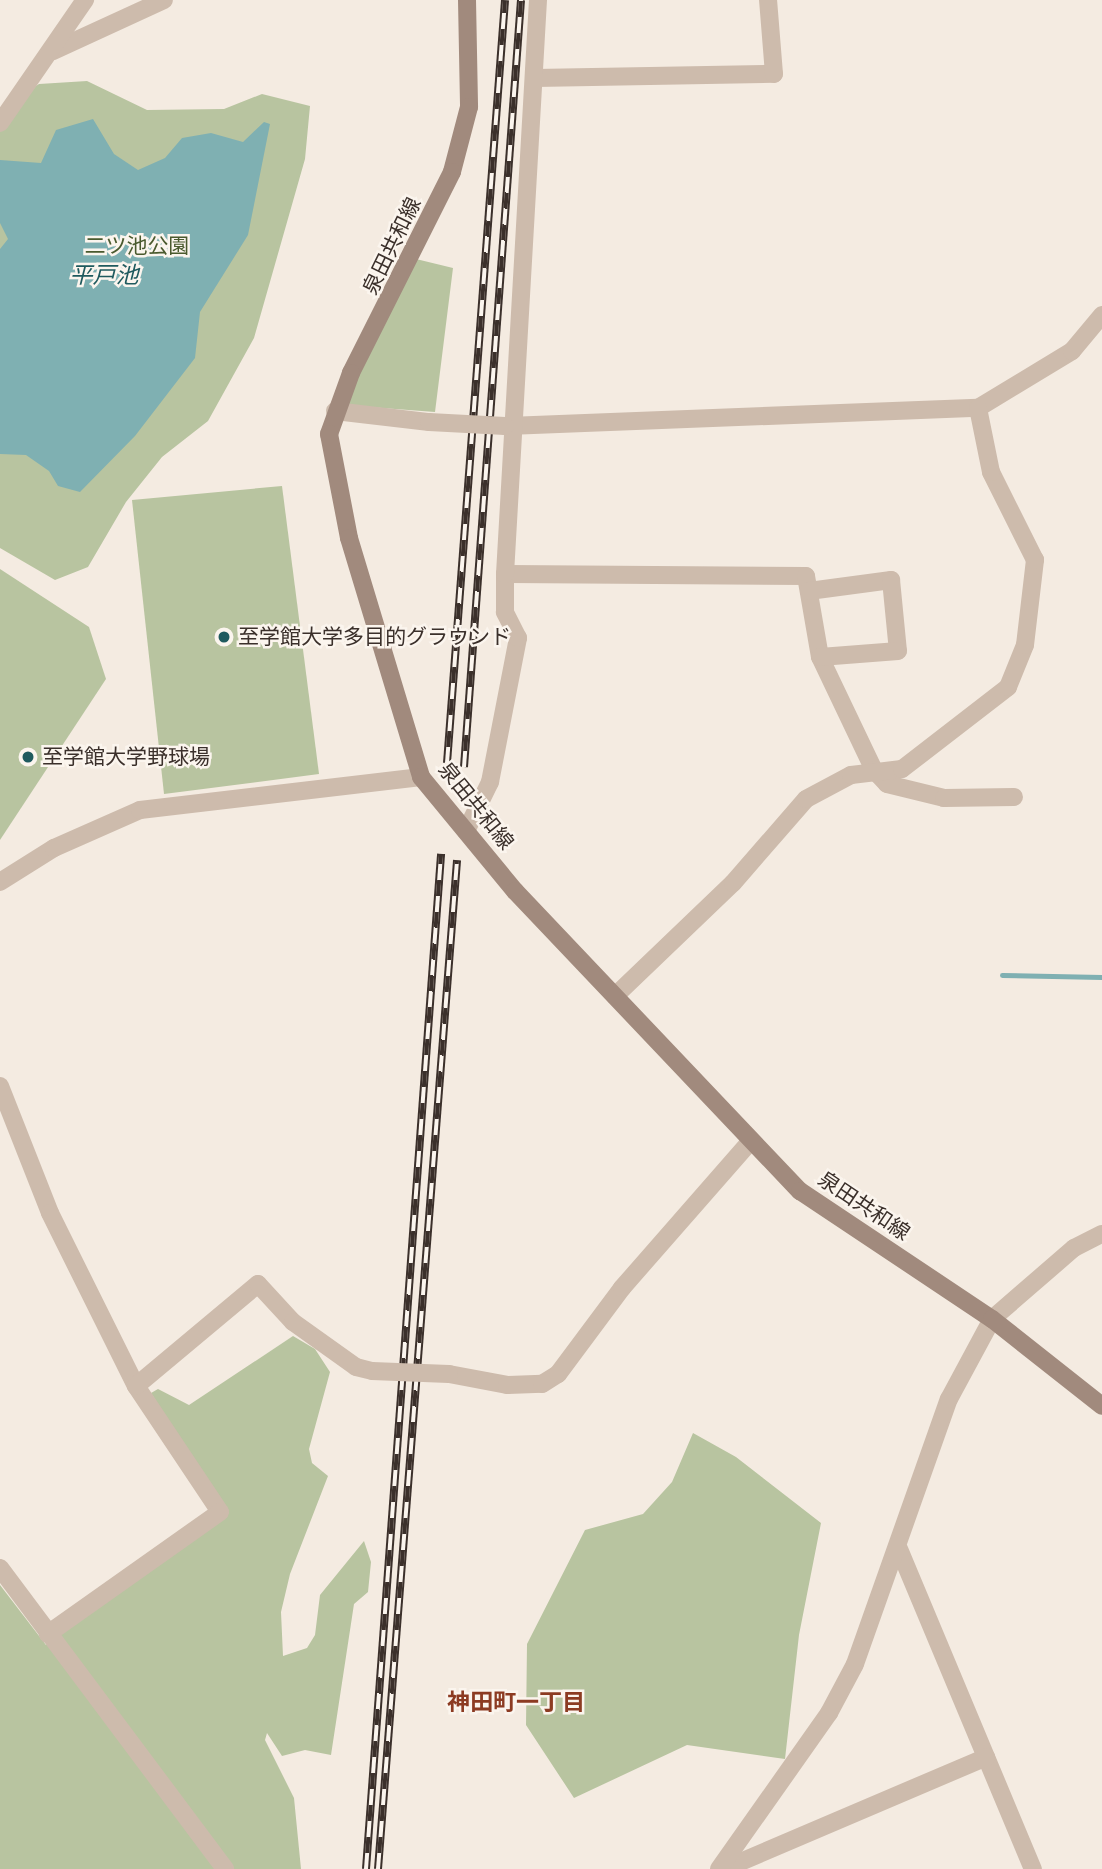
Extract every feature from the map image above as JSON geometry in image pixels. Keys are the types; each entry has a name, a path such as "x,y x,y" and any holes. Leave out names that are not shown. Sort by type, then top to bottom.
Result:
{"main road":[{"name":"泉田共和線","path":"467,0 469,107 452,172 335,411 330,459 421,777 466,831 615,996 750,1142 800,1191 992,1319 1102,1406"}],"street":[{"path":"0,123 85,0"},
{"path":"49,52 164,0"},
{"path":"466,831 490,782 516,662 518,638 505,612 509,426 535,78 538,0"},
{"path":"535,78 775,75 768,0"},
{"path":"335,411 429,422 509,426 978,408 1072,351 1102,316"},
{"path":"615,996 733,883 806,799 851,775 902,769 968,721 1008,687 1025,645 1035,560 991,472 978,408"},
{"path":"505,574 806,576 820,657 874,771 887,784 944,798 1014,797"},
{"path":"809,591 891,580 898,651 820,657"},
{"path":"0,882 54,848 139,810 421,777"},
{"path":"0,1086 50,1213 136,1386 220,1512 48,1634"},
{"path":"136,1386 258,1284 293,1322 356,1367 372,1371 449,1374 507,1385 541,1384 558,1374 622,1288 750,1142"},
{"path":"719,1869 829,1713 899,1549 949,1399 992,1319 1074,1248 1102,1234"},
{"path":"899,1549 1034,1869"},
{"path":"0,1568 225,1869"},
{"path":"724,1869 986,1757"}],"green space":[{"name":"平戸池","path":"87,81 147,110 224,109 262,94 310,106 305,159 254,338 208,421 162,457 126,502 88,567 55,580 0,548 0,109 39,84"},
{"path":"416,259 453,268 435,412 342,405"},
{"name":"至学館大学多目的グラウンド","path":"282,486 319,774 164,794 132,500"},
{"name":"至学館大学野球場","path":"0,569 89,627 106,679 0,840"},
{"path":"293,1336 315,1349 330,1372 309,1449 312,1463 328,1476 290,1574 281,1612 283,1656 307,1648 315,1635 320,1595 364,1541 371,1562 368,1592 354,1604 331,1755 305,1750 282,1756 267,1733 265,1740 294,1798 301,1869 0,1869 0,1585 46,1645 225,1512 151,1393 158,1389 189,1405"},
{"path":"693,1433 736,1457 821,1523 799,1635 785,1759 687,1745 574,1798 526,1725 527,1644 585,1530 643,1514 672,1482"}],"water":[{"name":"平戸池","path":"93,119 114,154 138,170 165,158 182,138 211,133 243,142 264,122 270,124 248,235 200,312 195,358 135,436 80,492 58,486 49,471 26,455 0,454 0,249 8,239 0,223 0,160 41,163 56,130"}],"waterway":[{"path":"1002,975 1102,977"}],"railway":[{"path":"447,763 505,0"},
{"path":"464,767 521,0"},
{"path":"366,1869 441,854"},
{"path":"378,1869 457,860"}],"place":[{"name":"至学館大学多目的グラウンド","path":"224,637"},
{"name":"至学館大学野球場","path":"28,757"}],"district":[{"name":"神田町一丁目","path":"516,1703"}],"park label":[{"name":"二ツ池公園","path":"137,246"}]}
